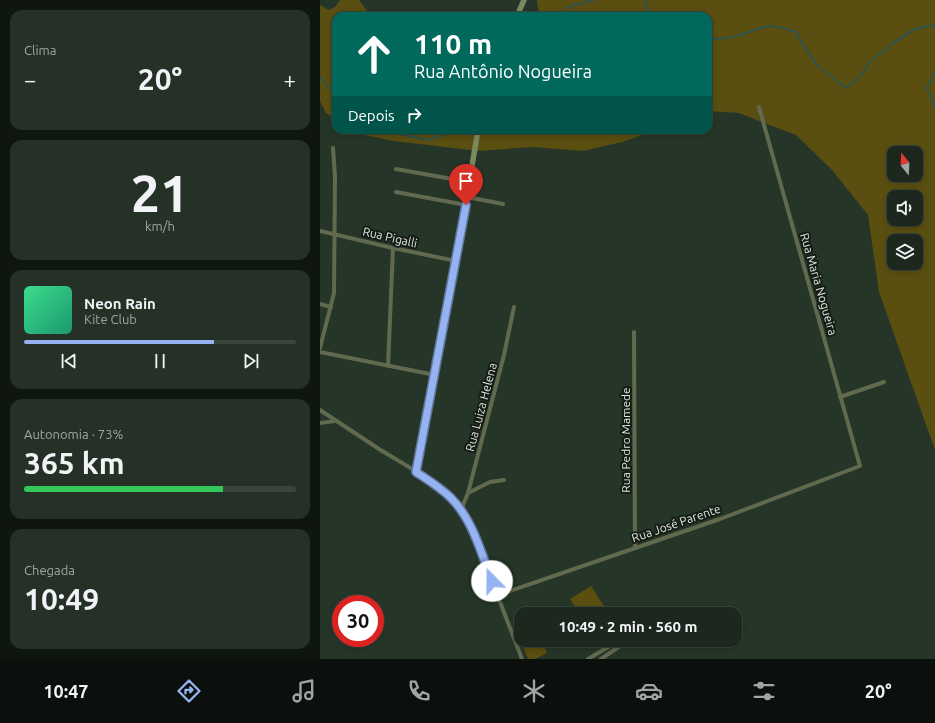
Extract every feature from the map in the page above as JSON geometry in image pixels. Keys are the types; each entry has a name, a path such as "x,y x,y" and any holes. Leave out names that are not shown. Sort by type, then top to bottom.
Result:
{"street":[{"path":"519,12 524,0"},
{"name":"Rua Maria Nogueira","path":"759,106 860,466"},
{"path":"416,472 456,261 477,134"},
{"path":"320,348 332,307 334,293 335,234 333,148"},
{"path":"396,169 469,182"},
{"path":"396,192 466,205"},
{"path":"467,197 503,204"},
{"name":"Rua Pigalli","path":"320,231 456,261"},
{"path":"388,366 393,248"},
{"path":"320,304 332,307"},
{"name":"Rua Luiza Helena","path":"461,510 468,493 504,355 514,307"},
{"name":"Rua Pedro Mamede","path":"634,332 635,548"},
{"path":"320,352 434,375"},
{"path":"840,397 884,382"},
{"path":"320,410 416,472 448,495 461,510 470,524 522,659"},
{"path":"320,423 336,421"},
{"name":"Rua José Parente","path":"498,596 720,519 860,466"},
{"path":"468,493 490,482 504,480"},
{"path":"588,659 608,647"},
{"path":"601,659 619,647"}],"shaded area":[{"path":"340,0 359,0 368,12 332,12 332,117 326,113 320,101 320,5 329,10 335,7"},
{"path":"537,0 935,0 935,450 879,292 868,215 832,170 796,135 739,113 712,111 712,12 538,12"},
{"path":"359,134 645,134 622,142 583,151 532,147 478,151 394,141"},
{"path":"591,586 604,607 575,607 570,599"},
{"path":"523,647 545,647 547,653 535,659 528,659"}],"waterway":[{"path":"564,12 567,7 594,0"},
{"path":"645,0 649,12"},
{"path":"712,39 733,37 769,26 785,28 796,32 817,65 846,88 861,75 871,61 892,44 915,29 935,25"},
{"path":"935,72 927,88 935,107"},
{"path":"320,77 332,91"},
{"path":"398,134 429,140 446,134"}],"route":[{"path":"466,205 416,472 448,495 468,520 492,581"}]}
